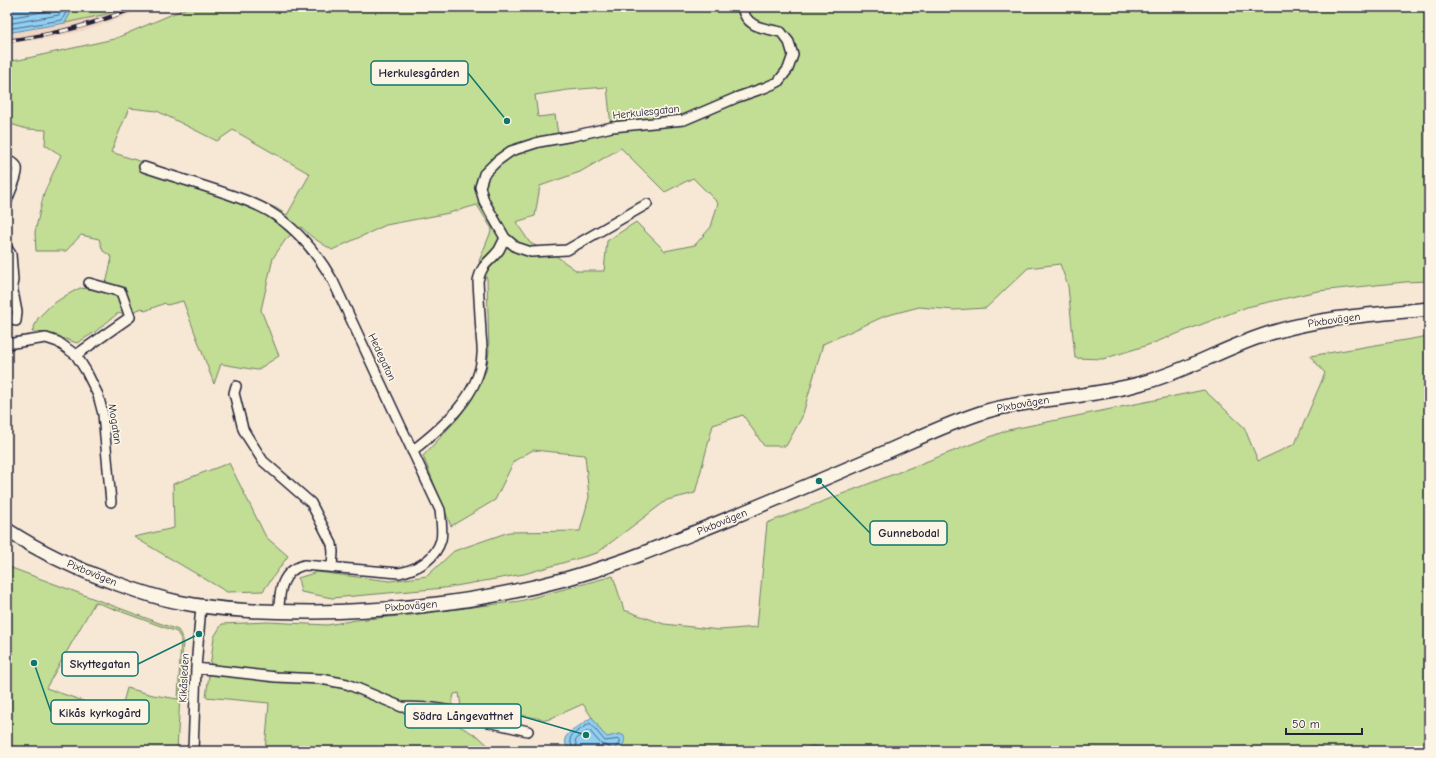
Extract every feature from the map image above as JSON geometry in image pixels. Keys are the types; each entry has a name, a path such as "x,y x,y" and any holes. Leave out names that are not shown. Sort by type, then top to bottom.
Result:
{"street":[{"name":"Herkulesgatan","path":"647,204 567,250 531,252 516,247 505,238 484,201 480,187 484,174 496,161 511,151 539,142 612,127 684,120 778,82 788,69 793,55 789,42 781,32 754,26 743,12 742,7"},
{"path":"7,161 14,163 17,167 17,172 7,201"},
{"name":"Hedegatan","path":"144,168 239,198 270,212 293,229 311,246 333,281 440,510 442,539 433,555 420,566 412,570 399,573 304,565 296,567 290,572 280,590 279,612"},
{"path":"412,451 430,437 451,416 468,394 478,375 482,355 478,281 483,266 499,250 505,238"},
{"path":"7,248 11,254 14,280 12,286 17,312 16,321"},
{"path":"76,354 130,317 122,292 89,283"},
{"name":"Pixbovägen","path":"7,530 43,552 97,576 138,591 174,601 201,606 279,612 352,611 496,596 572,578 628,560 807,486 948,425 989,410 1114,390 1139,384 1184,369 1227,349 1256,338 1302,325 1350,317 1429,309"},
{"name":"Mogatan","path":"7,344 46,338 58,342 76,354 98,395 103,414 111,502"},
{"path":"236,386 234,393 243,429 263,461 311,503 332,544 332,567"},
{"name":"Kikåsleden","path":"193,751 196,668 201,606"},
{"path":"196,668 276,677 320,679 347,684 402,708 433,708 451,711 484,721 528,731"}],"shaded area":[{"path":"125,7 145,7 87,30 45,39 7,43 7,33 107,14"}],"green space":[{"path":"125,7 107,14 65,23 73,8"},
{"path":"189,7 1429,7 1429,281 1318,291 1247,307 1148,345 1103,359 1075,358 1068,286 1060,264 1028,268 986,308 954,310 919,307 885,316 823,344 802,417 786,446 764,446 743,415 713,425 695,493 667,500 597,553 524,574 444,588 332,598 301,592 298,578 317,572 390,581 427,576 454,551 509,532 580,531 589,497 585,455 533,450 514,461 495,500 451,526 423,456 459,417 486,371 489,352 487,279 479,261 492,229 477,205 449,213 386,225 332,250 312,237 301,227 286,239 273,258 261,310 279,356 257,370 221,364 214,384 183,301 167,305 165,303 145,311 142,308 135,311 117,314 95,332 77,343 47,333 32,332 38,318 50,306 65,296 80,288 99,290 107,280 112,257 103,251 99,239 81,235 66,251 36,251 35,232 44,193 61,155 45,145 46,130 27,129 7,123 7,61 19,60 114,39","holes":["607,87 611,126 558,134 555,115 538,117 535,95 568,90","129,108 157,111 217,141 233,130 310,174 287,215 276,208 242,194 111,152","621,148 665,192 693,178 718,203 711,227 695,245 665,251 636,222 607,241 604,271 577,271 553,254 530,243 516,222 535,216 540,186 580,172"]},
{"path":"1429,336 1429,751 828,751 827,749 812,746 799,751 618,751 620,734 607,738 583,704 547,720 484,708 461,707 459,693 454,694 447,719 479,737 494,751 265,751 269,703 206,697 214,637 222,624 268,622 327,625 356,620 411,615 520,601 613,576 624,610 664,624 720,630 757,627 767,523 1008,430 1204,390 1244,427 1258,461 1295,444 1325,373 1310,356"},
{"path":"229,463 266,537 288,556 263,591 227,592 134,537 174,528 173,484"},
{"path":"9,567 178,630 183,639 177,751 7,751 7,583","holes":["95,602 177,632 181,639 178,699 153,695 127,688 120,714 46,688"]}],"water":[{"path":"7,7 76,7 73,8 65,23 7,33"},
{"path":"592,717 607,737 620,734 624,736 624,743 618,751 570,751 566,745 565,738 569,733"}],"railway":[{"path":"7,41 40,36 89,24 136,7"}],"place":[{"name":"Herkulesgården","path":"507,121"},
{"name":"Gunnebodal","path":"819,481"},
{"name":"Skyttegatan","path":"199,634"},
{"name":"Kikås kyrkogård","path":"34,663"},
{"name":"Södra Långevattnet","path":"586,735"}]}
